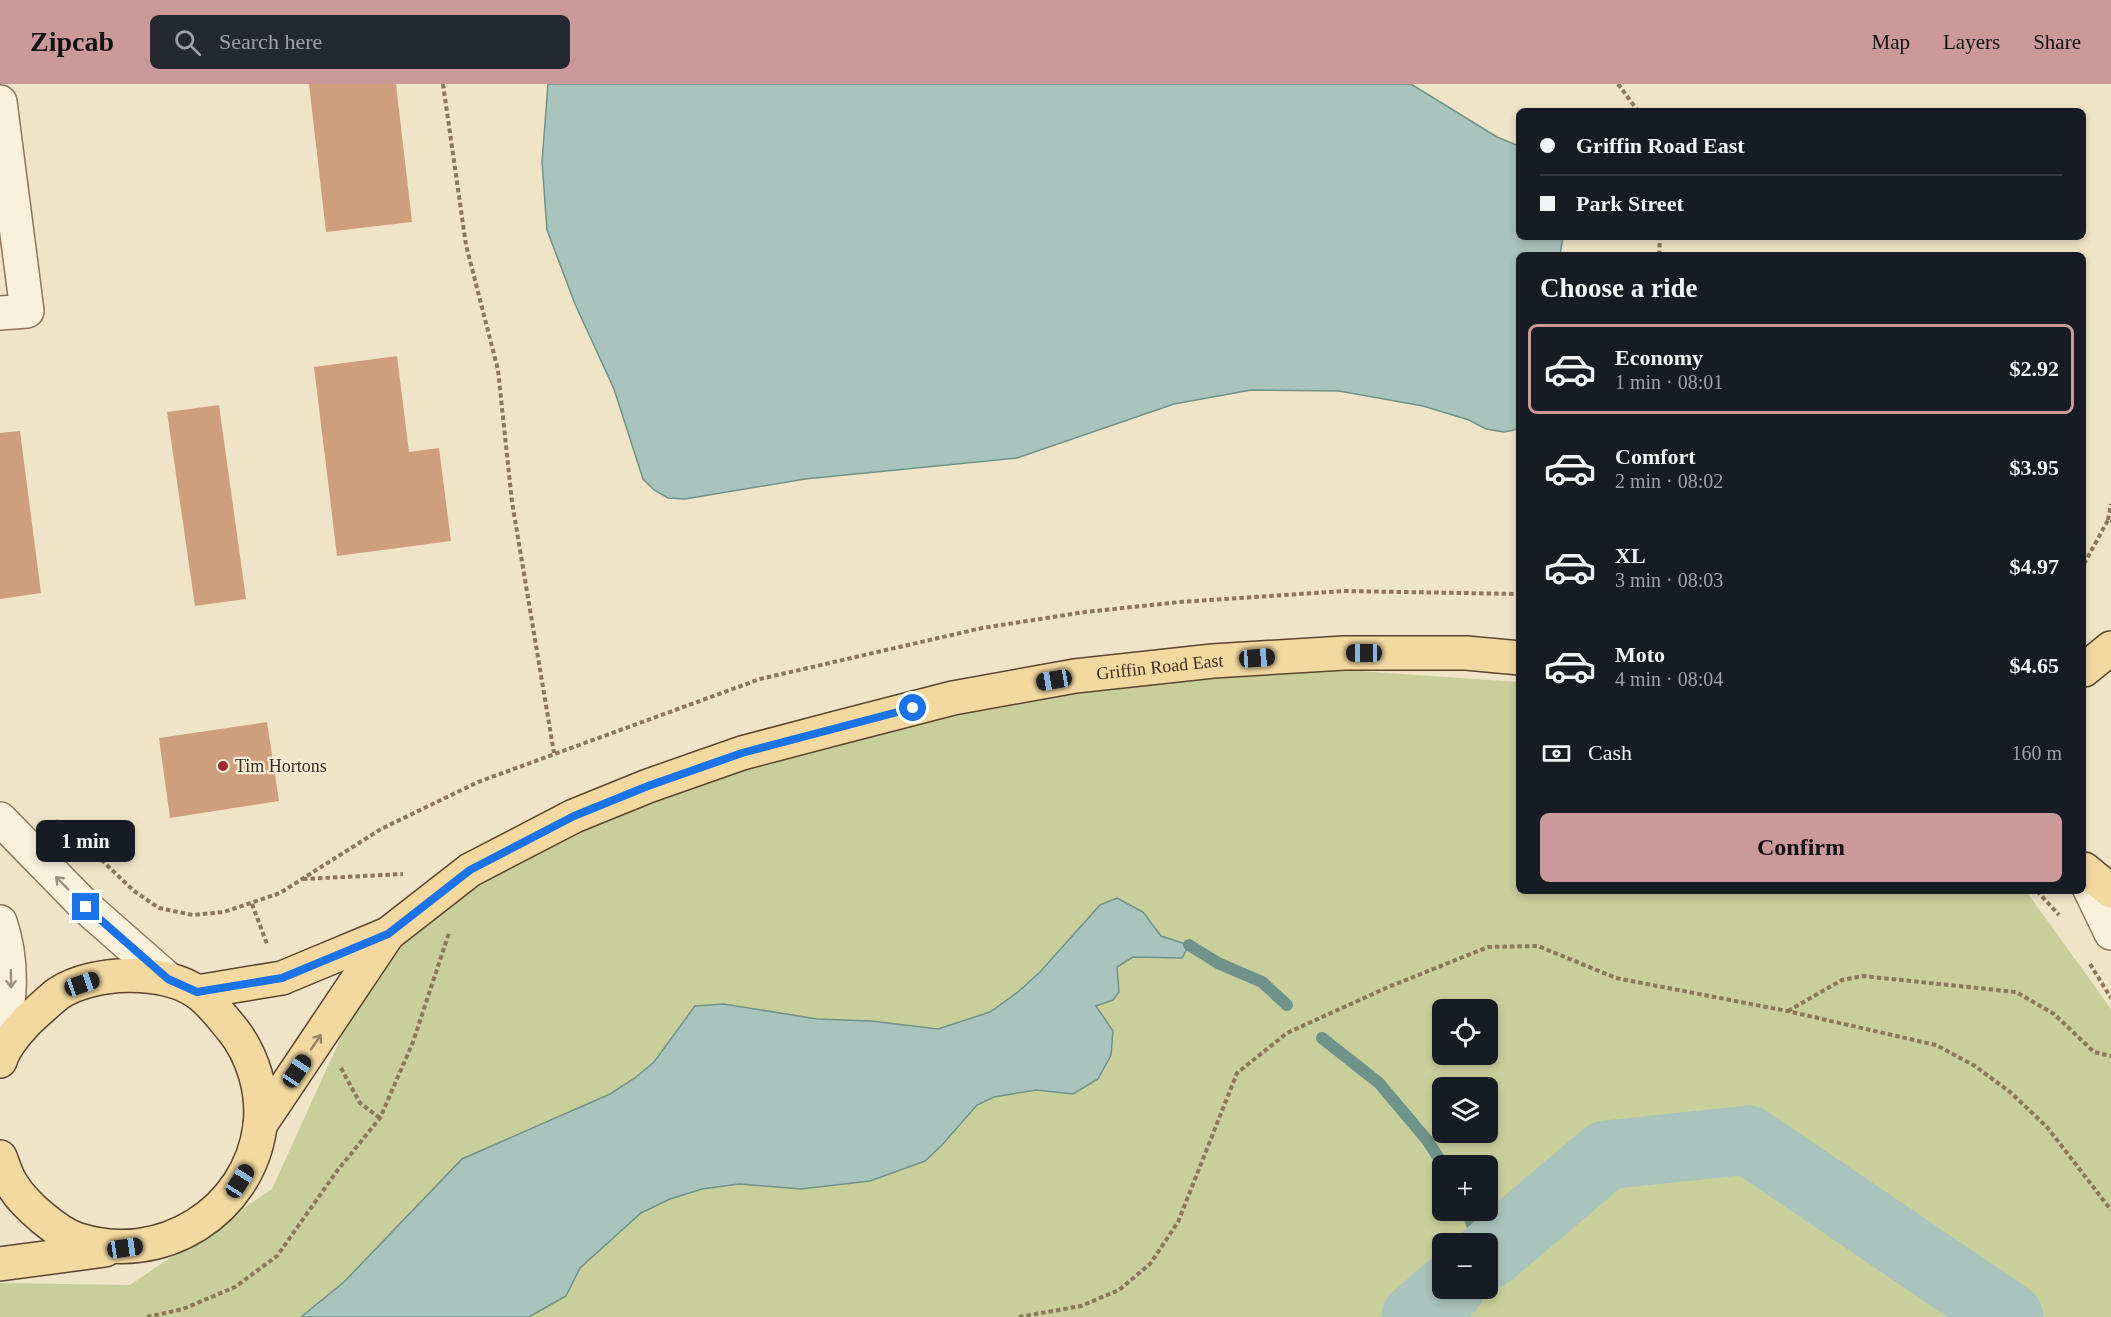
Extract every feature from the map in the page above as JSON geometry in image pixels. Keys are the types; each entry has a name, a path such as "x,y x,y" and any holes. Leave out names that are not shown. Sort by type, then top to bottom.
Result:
{"main road":[{"path":"2086,654 2111,648"},
{"path":"2086,668 2111,648"},
{"name":"Griffin Road East","path":"1,1059 29,1019 60,992 104,977 182,985 282,978 388,934 470,870 574,816 648,786 742,753 953,698 1075,676 1213,661 1344,653 1466,653 1516,658"},
{"path":"2086,871 2111,891"},
{"name":"Griffin Road East","path":"260,1125 388,934"},
{"path":"0,1264 164,1242 201,1224 230,1198 251,1164 260,1125 258,1083 244,1044 217,1010 182,985"},
{"path":"0,1157 12,1186 45,1220 78,1240 125,1248"}],"street":[{"path":"0,102 27,311 0,313"},
{"path":"0,819 86,907 182,985"},
{"path":"2086,881 2111,933"},
{"path":"0,922 11,966 11,990 1,1059"}],"path":[{"path":"442,84 466,245 498,370 512,502 554,753"},
{"path":"1618,84 1636,108"},
{"path":"2086,560 2109,520 2111,504"},
{"path":"52,819 67,827 134,891 159,908 193,915 224,912 252,904 280,893 302,879 414,873"},
{"path":"252,904 269,948"},
{"path":"147,1317 183,1309 235,1287 277,1256 337,1171 380,1118 400,1076 452,924"},
{"path":"1019,1317 1081,1306 1119,1290 1150,1264 1178,1222 1237,1073 1287,1033 1386,988 1488,947 1538,946 1616,978 1787,1011 1936,1045 1975,1066 2010,1092 2047,1127 2111,1210"},
{"path":"1787,1011 1842,980 1863,976 2016,992 2054,1014 2094,1052 2111,1056"},
{"path":"338,1062 360,1103 380,1118"}],"green space":[{"path":"1213,661 1516,682 1516,894 2028,894 2111,1009 2111,1317 0,1317 0,1283 130,1285 272,1189 388,934 470,870 742,753"}],"water":[{"path":"548,84 1411,84 1497,137 1516,145 1516,240 1562,240 1560,252 1516,252 1516,430 1504,432 1486,429 1469,420 1423,406 1339,391 1251,390 1174,404 1017,458 805,479 685,499 668,498 654,490 643,479 614,389 575,304 547,230 542,162"},
{"path":"1117,898 1143,912 1161,936 1189,945 1182,958 1133,957 1117,967 1119,992 1113,1000 1096,1006 1113,1031 1111,1055 1098,1079 1073,1094 1036,1090 994,1097 977,1105 925,1161 870,1181 801,1189 739,1184 702,1189 670,1199 641,1213 580,1268 566,1296 529,1317 301,1317 344,1282 462,1159 610,1094 635,1078 654,1062 695,1006 724,1004 817,1019 871,1021 938,1029 990,1012 1018,992 1040,972 1100,905"}],"building":[{"path":"309,84 396,84 412,222 326,232"},
{"path":"397,356 409,452 439,448 451,541 337,556 314,367"},
{"path":"219,405 246,599 195,606 167,412"},
{"path":"20,431 41,593 0,599 0,433"},
{"path":"267,722 279,801 170,818 159,738"}],"waterway":[{"path":"1189,945 1218,963 1262,982 1287,1005"},
{"path":"1322,1038 1379,1083 1437,1155"},
{"path":"1498,1247 1606,1155 1748,1140 2009,1317"},
{"path":"1471,1221 1475,1233"},
{"path":"1416,1317 1437,1299"}],"place":[{"name":"Tim Hortons","path":"223,766"}],"route":[{"path":"86,907 168,979 197,992 282,978 388,934 470,870 574,816 648,786 742,753 913,708"}]}
